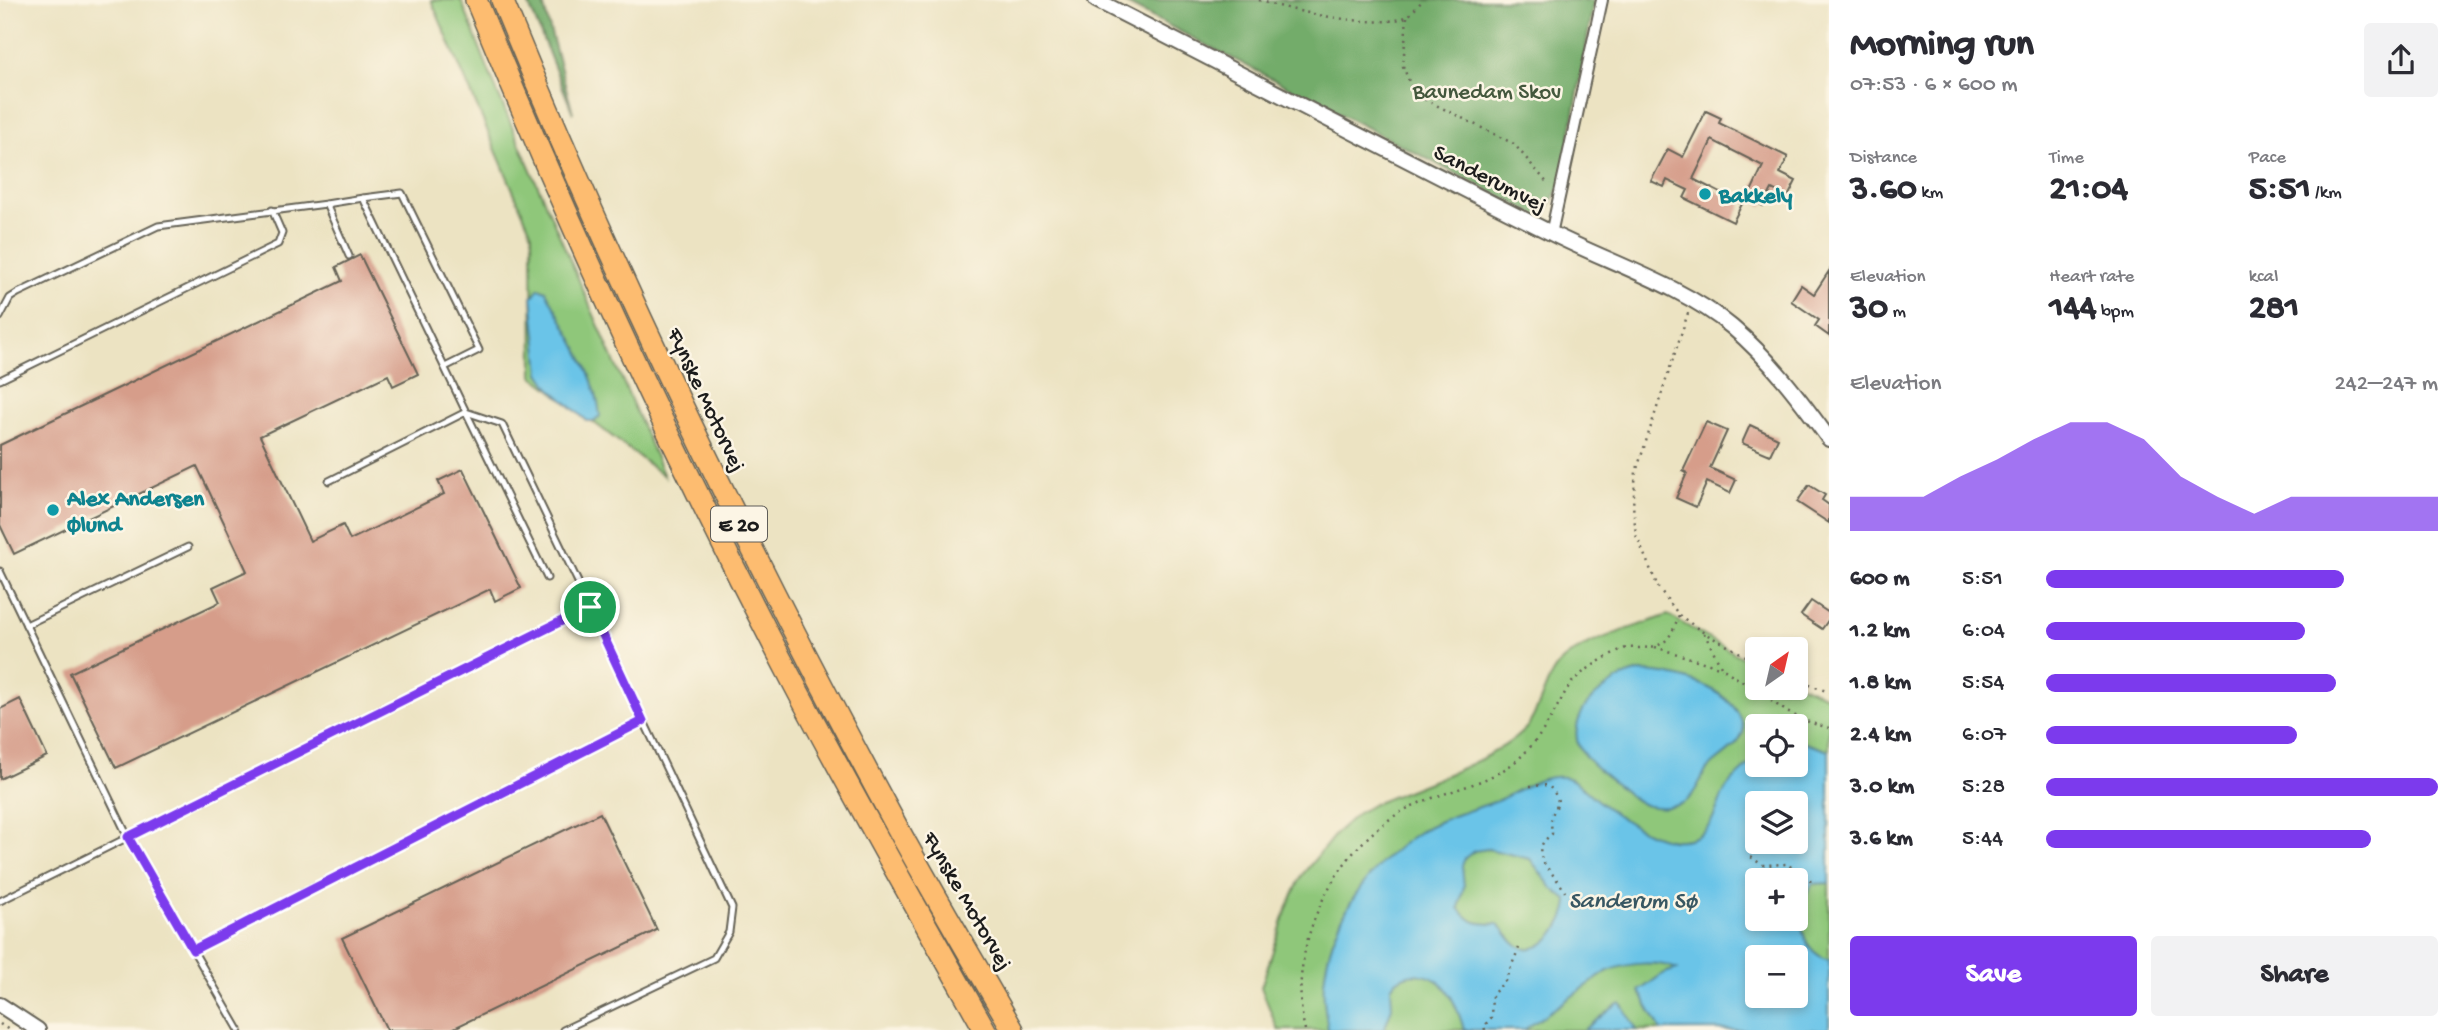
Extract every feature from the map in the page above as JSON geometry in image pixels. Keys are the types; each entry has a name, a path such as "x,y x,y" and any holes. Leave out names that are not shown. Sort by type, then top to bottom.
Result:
{"highway":[{"name":"E 20","path":"477,0 588,260 724,546 871,828 985,1030"},
{"name":"Fynske Motorvej","path":"502,0 610,251 744,534 891,817 1013,1030"}],"street":[{"name":"Sanderumvej","path":"1096,0 1551,234 1692,299 1731,325 1761,354 1800,398 1829,439"},
{"path":"1551,234 1602,0"},
{"path":"0,1005 38,1030"}],"lane":[{"path":"0,317 10,298 18,293 158,226 402,193 479,350 445,367"},
{"path":"363,198 547,578"},
{"path":"326,204 349,256"},
{"path":"0,380 278,244 282,233 272,210"},
{"path":"328,481 466,412 502,424 732,908 730,932 714,958 563,1030"},
{"path":"26,625 188,547"},
{"path":"0,571 128,837 239,1030"},
{"path":"1,898 590,607"},
{"path":"193,950 643,721"}],"path":[{"path":"1259,0 1303,14 1390,22 1407,18 1423,0"},
{"path":"1407,18 1403,66 1414,94 1514,144 1559,197"},
{"path":"1692,299 1636,472 1633,505 1636,535 1658,587 1679,615 1704,633 1745,655"},
{"path":"1655,647 1671,637 1679,615"},
{"path":"1704,633 1722,668"},
{"path":"1305,1030 1302,1017 1302,968 1308,933 1324,897 1351,856 1384,822 1434,796 1508,767 1528,750 1546,726 1572,681 1597,662 1624,648 1655,647 1722,668 1789,713 1829,728"},
{"path":"1808,684 1829,692"},
{"path":"1530,786 1548,785 1558,800 1559,805 1550,821 1552,834 1543,840 1540,847 1546,866 1564,892"},
{"path":"1751,857 1762,865 1788,864 1792,868"},
{"path":"1808,881 1811,884"},
{"path":"1485,1030 1484,1026 1491,1018 1492,995 1505,981 1519,948"},
{"path":"0,1024 9,1030"}],"green space":[{"path":"431,0 461,0 498,94 664,476 533,376 532,234"},
{"path":"527,0 542,0 573,113"},
{"name":"Bavnedam Skov","path":"1119,0 1594,0 1562,185 1542,218"},
{"path":"1668,615 1745,659 1745,700 1808,700 1808,688 1829,697 1829,1030 1278,1030 1261,987 1287,908 1302,875 1338,831 1358,813 1374,804 1476,761 1513,740 1531,721 1550,677 1561,662 1582,647"}],"water":[{"path":"539,288 546,291 593,383 600,416 595,421 587,421 550,388 540,373 532,297"},
{"path":"1637,672 1679,677 1707,687 1730,703 1742,723 1743,733 1736,744 1710,766 1689,798 1676,805 1652,807 1634,799 1588,760 1577,739 1578,721 1593,698 1618,680"},
{"name":"Sanderum Sø","path":"1808,744 1829,751 1829,883 1813,884 1808,892 1808,868 1745,868 1745,931 1803,931 1810,948 1829,960 1829,1030 1661,1030 1639,991 1664,973 1677,969 1634,964 1608,971 1524,1030 1464,1030 1460,1016 1444,986 1429,977 1412,975 1397,981 1391,987 1392,1007 1384,1030 1328,1030 1324,983 1327,961 1342,918 1367,880 1398,847 1416,834 1535,782 1563,777 1575,782 1614,813 1640,829 1667,839 1692,838 1706,829 1723,794 1745,768 1745,777 1808,777","holes":["1488,849 1530,859 1552,888 1568,901 1567,910 1558,928 1544,943 1526,948 1517,945 1498,924 1476,922 1459,908 1464,886 1462,866 1465,858 1474,851"]},
{"path":"1621,1004 1637,1030 1584,1030"}],"building":[{"path":"1706,111 1721,118 1719,123 1788,157 1780,173 1796,181 1788,197 1772,189 1763,206 1748,198 1763,166 1712,140 1693,179 1742,204 1733,222 1684,198 1688,190 1667,180 1664,187 1651,181 1668,149 1683,157"},
{"name":"Alex Andersen Ølund","path":"360,255 418,374 393,386 388,375 260,436 310,541 343,525 350,540 444,494 438,481 463,469 521,588 495,601 490,589 116,768 70,673 220,602 213,587 247,571 197,466 14,554 0,525 0,445 342,281 336,267"},
{"path":"1829,271 1829,336 1815,326 1819,320 1791,301 1801,285 1814,294"},
{"path":"1706,422 1727,431 1710,468 1736,480 1730,493 1707,482 1696,507 1676,498 1687,473 1683,471"},
{"path":"1750,425 1778,438 1770,455 1742,443"},
{"path":"1809,485 1825,495 1822,500 1829,505 1829,523 1797,502"},
{"path":"1811,601 1829,613 1829,619 1822,629 1801,615"},
{"path":"20,699 47,756 0,779 0,709"},
{"path":"600,813 657,930 450,1030 387,1030 342,938"}],"place":[{"name":"Bakkely","path":"1705,194"},
{"name":"Alex Andersen Ølund","path":"53,510"}],"route":[{"path":"590,607 643,721 193,950 128,837 590,607"}]}
